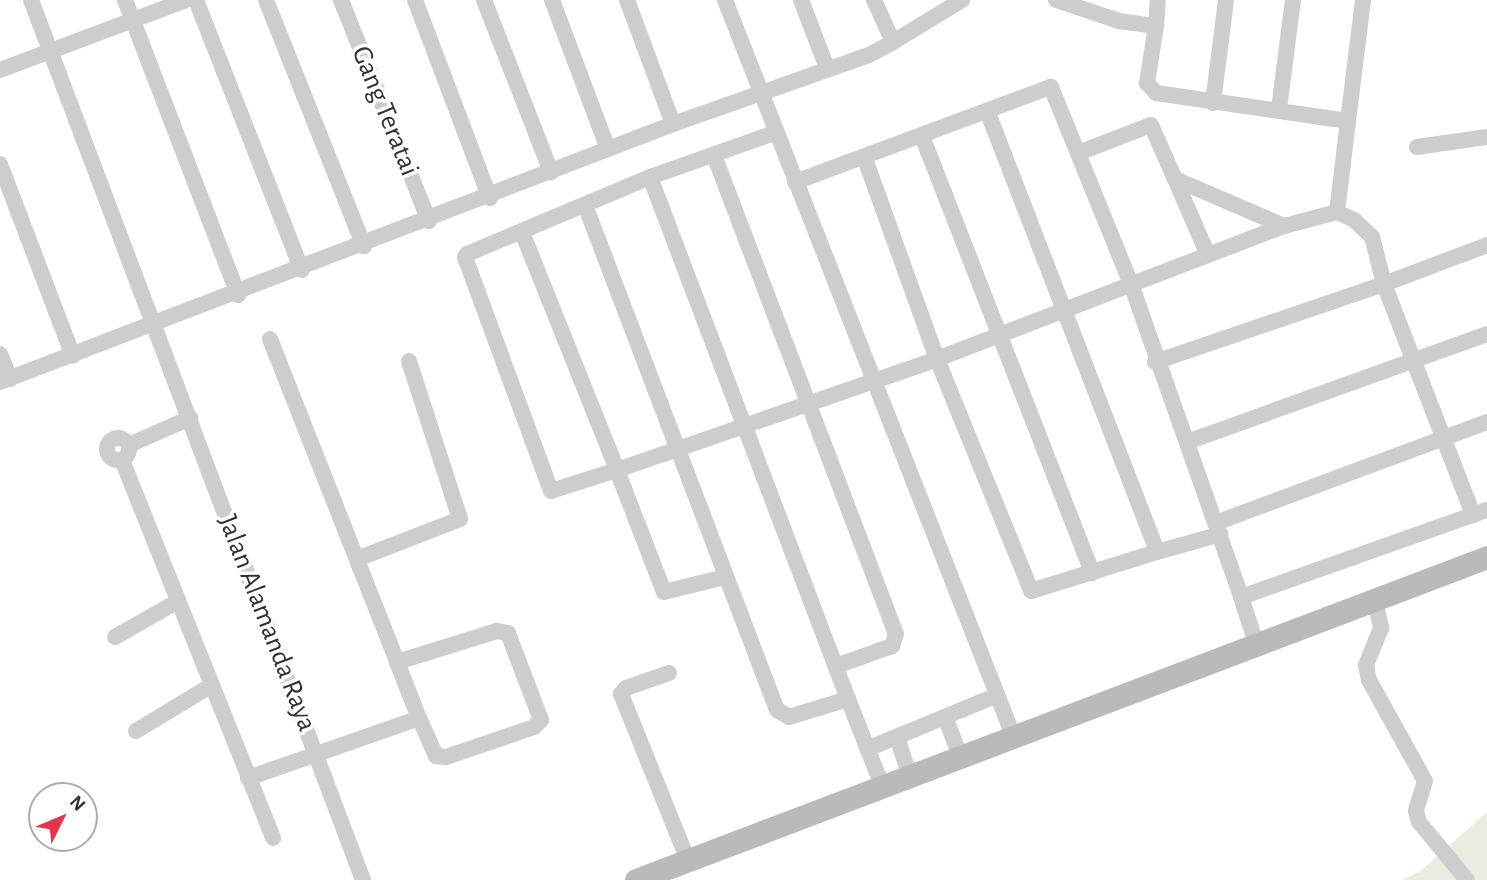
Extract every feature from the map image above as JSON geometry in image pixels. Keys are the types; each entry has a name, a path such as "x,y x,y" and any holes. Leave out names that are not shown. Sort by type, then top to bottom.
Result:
{"main road":[{"path":"636,880 1487,557"}],"street":[{"name":"Jalan Alamanda Raya","path":"31,0 363,880"},
{"path":"125,0 238,295"},
{"path":"0,70 186,0"},
{"path":"196,0 302,270"},
{"path":"266,0 364,246"},
{"name":"Gang Teratai","path":"341,0 429,221"},
{"path":"415,0 490,198"},
{"path":"484,0 551,172"},
{"path":"552,0 608,149"},
{"path":"627,0 673,124"},
{"path":"724,0 772,128 875,382 995,696 1014,738"},
{"path":"801,0 827,68"},
{"path":"874,0 893,42"},
{"path":"1056,0 1093,6 1156,26"},
{"path":"1158,0 1150,89 1213,103 1279,109 1348,121"},
{"path":"1213,103 1226,0"},
{"path":"1279,109 1293,0"},
{"path":"1337,208 1338,180 1363,0"},
{"path":"0,354 5,381 73,356 158,333 238,295 490,198 608,149 673,124 760,96 893,42 951,2"},
{"path":"795,182 865,159 1051,87 1131,284 1156,362 1220,528 1257,646"},
{"path":"988,113 1061,309 1157,552"},
{"path":"1078,153 1152,125 1208,255"},
{"path":"772,128 713,155 650,177 467,254 464,262 551,491 875,382 1061,309 1337,208"},
{"path":"922,136 1092,573"},
{"path":"1417,147 1487,137"},
{"path":"713,155 897,638 892,646 836,666"},
{"path":"865,159 937,359 1031,591 1157,552 1487,422"},
{"path":"0,164 73,356"},
{"path":"650,177 883,788"},
{"path":"1175,179 1284,226"},
{"path":"585,205 680,447 725,577 780,715 789,717 848,699"},
{"path":"1241,597 1480,512 1445,438 1384,284 1372,237 1359,223 1337,208"},
{"path":"522,232 664,592 725,577"},
{"path":"1156,362 1384,284 1487,244"},
{"path":"1187,442 1487,334"},
{"path":"271,339 357,558 397,662 419,718 440,758 534,727 541,715 508,633 497,631 397,662"},
{"path":"357,558 460,519 409,361"},
{"path":"190,418 126,453 178,601 273,838"},
{"path":"115,637 178,601"},
{"path":"1375,601 1381,628 1366,665 1369,680 1426,782 1416,811 1419,822 1467,880"},
{"path":"669,673 626,688 621,694 688,861"},
{"path":"136,732 212,685"},
{"path":"867,749 995,696"},
{"path":"945,717 961,758"},
{"path":"248,778 419,718"},
{"path":"897,737 910,778"}],"shaded area":[{"path":"1487,812 1487,880 1401,880 1418,873"}]}
